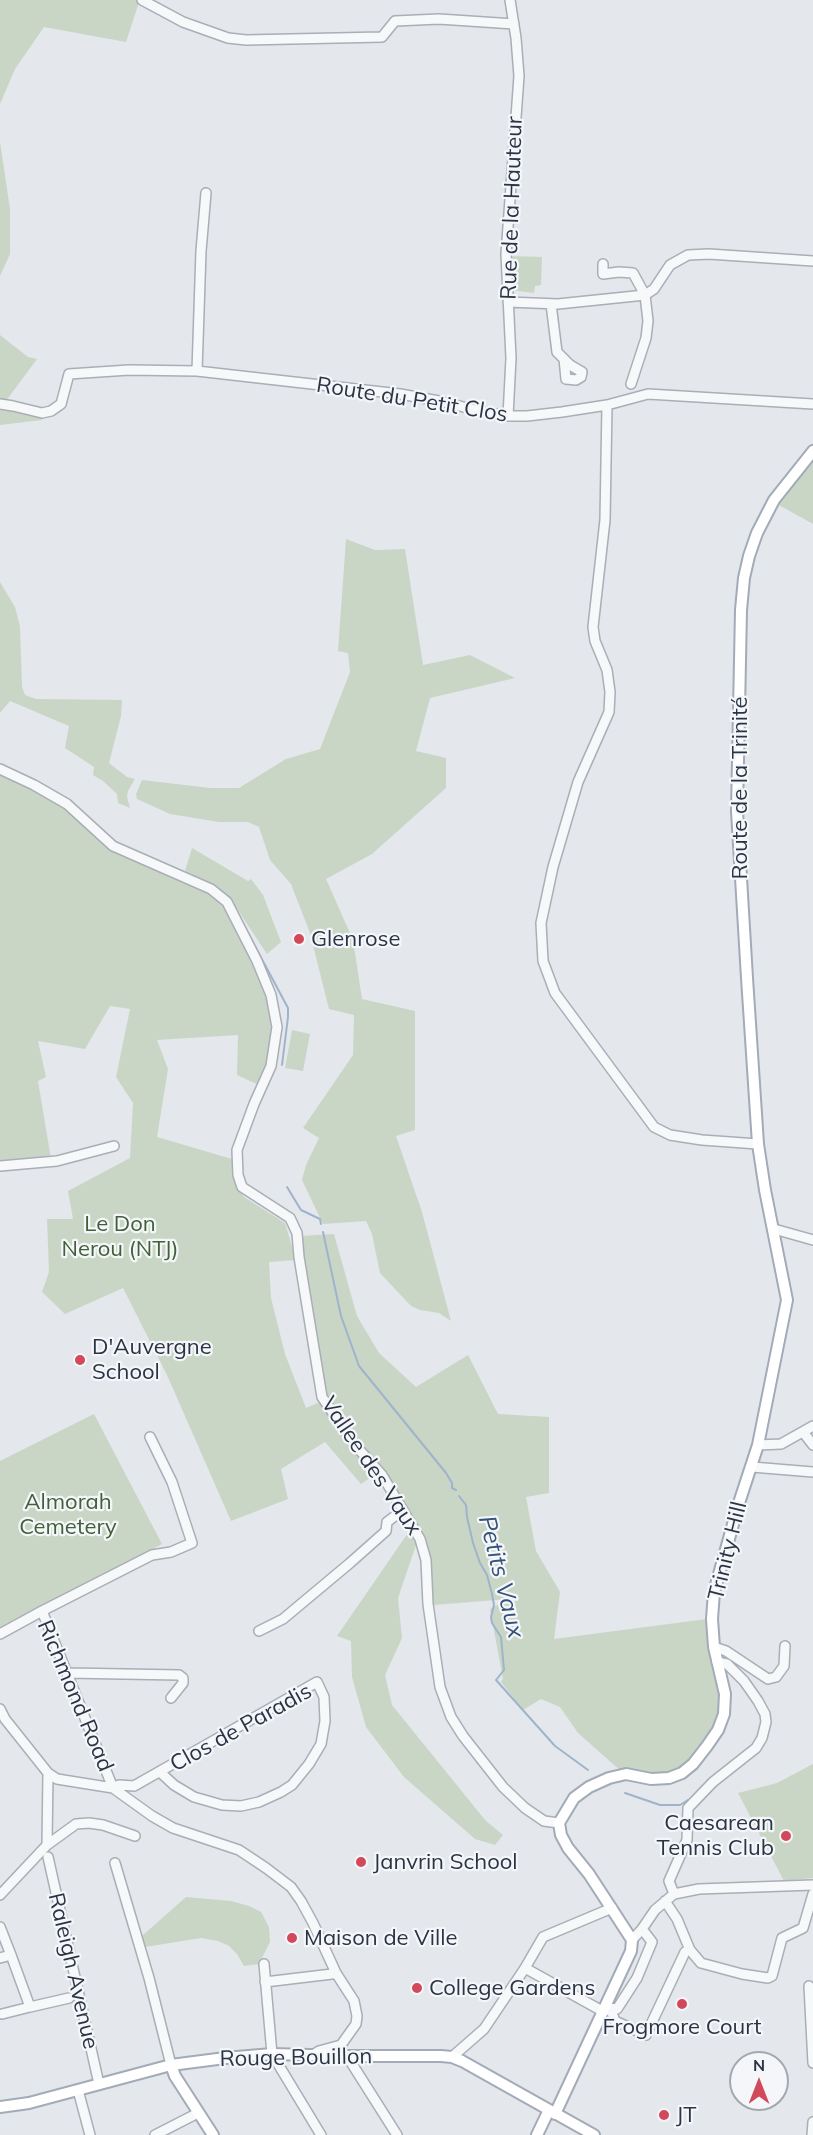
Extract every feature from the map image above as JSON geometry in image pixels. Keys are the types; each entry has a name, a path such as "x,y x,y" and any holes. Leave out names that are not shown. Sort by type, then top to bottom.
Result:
{"main road":[{"name":"Route de la Trinité","path":"758,1144 737,812 741,610 744,578 757,533 774,500 813,451"},
{"name":"Trinity Hill","path":"559,1823 574,1798 609,1778 626,1774 651,1779 669,1778 682,1773 693,1764 718,1730 724,1714 725,1694 714,1647 712,1619 714,1592 758,1445 787,1300 758,1144"},
{"path":"537,2135 552,2112 607,2010 631,1951 632,1940 612,1908 568,1848 561,1835 559,1823"},
{"name":"Rouge Bouillon","path":"0,2107 29,2103 171,2065 272,2054 452,2057 594,2135"},
{"path":"171,2065 175,2076 213,2135"}],"street":[{"path":"142,0 183,22 228,38 246,40 382,37 395,21 439,19 514,24"},
{"name":"Rue de la Hauteur","path":"508,416 511,376 506,254 519,76 510,0"},
{"path":"197,371 201,251 206,194"},
{"path":"508,302 551,304 645,295 654,289 670,265 688,255 709,254 813,261"},
{"path":"603,264 603,274 633,273 645,295 647,329 631,384"},
{"path":"551,304 557,352 564,359"},
{"name":"Route du Petit Clos","path":"0,404 42,413 57,409 64,398 67,378 72,372 129,370 197,371 400,394 508,416 550,414 607,405 648,394 813,404"},
{"path":"607,405 605,520 593,627 595,641 606,670 610,692 609,712 578,782 553,867 541,923 543,961 555,993 654,1126 670,1135 758,1144"},
{"name":"Vallee des Vaux","path":"0,769 67,804 113,846 211,889 227,902 272,995 277,1027 272,1066 254,1104 237,1150 238,1175 242,1187 290,1218 297,1233 298,1257 322,1397 355,1445 382,1474 420,1539 426,1560 428,1604 440,1687 452,1717 463,1736 503,1787 525,1808 544,1821 559,1823"},
{"path":"0,1166 57,1161 114,1146"},
{"path":"774,1229 813,1240"},
{"path":"758,1445 781,1444 813,1426"},
{"path":"803,1432 813,1445"},
{"path":"42,1611 152,1555 171,1552 192,1543 172,1482 150,1437"},
{"path":"752,1467 813,1472"},
{"path":"259,1631 283,1619 350,1563 386,1531 387,1522 403,1510"},
{"name":"Richmond Road","path":"0,1634 42,1611 113,1788"},
{"path":"714,1647 726,1651 768,1679 776,1677 784,1666 785,1646"},
{"path":"674,1894 669,1881 687,1840 688,1808 713,1782 756,1748 762,1738 766,1722 762,1707 744,1681 727,1664 717,1662"},
{"path":"68,1673 178,1675 183,1678 183,1683 171,1698"},
{"name":"Clos de Paradis","path":"113,1788 119,1785 134,1786 317,1682 324,1697 325,1721 321,1744 298,1778 281,1792 259,1802 240,1806 222,1805 194,1797 174,1785 160,1772"},
{"path":"0,1709 2,1721 48,1773 57,1779 113,1788 172,1828 239,1850 291,1887 301,1900 336,1973 354,2001 357,2016 356,2024 341,2045 313,2055"},
{"path":"47,1845 48,1773"},
{"path":"0,1894 71,1823 103,1825 135,1836"},
{"name":"Raleigh Avenue","path":"48,1857 99,2084"},
{"path":"115,1863 149,1978 171,2065"},
{"path":"632,1940 655,1910 674,1894 699,1890 813,1885"},
{"path":"665,1900 677,1919 690,1950 701,1963 768,1978 772,1976 782,1938 803,1928 813,1894"},
{"path":"452,2057 484,2029 543,1937 612,1908"},
{"path":"0,1928 30,2007"},
{"path":"607,2010 617,2009 637,1978 652,1942 642,1929"},
{"path":"525,1968 607,2010 615,2021 645,2035 685,1952 690,1950"},
{"path":"0,1958 11,1954"},
{"path":"264,1964 272,2054 321,2135"},
{"path":"266,1982 332,1974"},
{"path":"809,1986 813,2063"},
{"path":"2,2014 69,1998"},
{"path":"347,2056 397,2135"},
{"path":"78,2090 90,2135"},
{"path":"155,2135 198,2113"},
{"path":"812,2135 813,2122"}],"green space":[{"path":"0,0 137,0 139,2 126,42 44,27 15,69 0,104"},
{"path":"0,142 10,209 10,254 0,276"},
{"path":"509,256 542,257 541,285 535,286 534,293 511,290"},
{"path":"0,335 28,357 37,359 6,401 0,401"},
{"path":"0,408 40,416 42,420 0,425"},
{"path":"813,458 813,524 777,504"},
{"path":"346,539 375,550 405,549 423,665 470,655 515,678 430,698 416,751 446,758 446,788 372,854 326,879 353,940 362,999 415,1011 415,1130 396,1136 422,1212 451,1321 439,1313 411,1306 380,1273 372,1234 366,1221 323,1224 302,1180 306,1165 319,1138 303,1128 353,1055 354,1015 329,1009 310,933 291,884 270,860 259,827 248,822 219,822 170,814 137,799 136,794 142,780 210,788 239,788 286,759 320,749 350,672 348,653 338,651"},
{"path":"0,582 15,607 20,627 22,687 25,695 36,699 122,700 121,716 109,763 127,777 135,779 128,791 130,808 118,803 117,794 93,775 94,767 65,748 69,726 10,701 0,713"},
{"name":"Le Don Nerou (NTJ)","path":"0,775 18,782 63,808 110,850 208,894 223,906 267,994 273,1028 267,1065 259,1085 237,1075 238,1035 157,1040 168,1069 157,1137 232,1159 235,1181 244,1197 285,1223 296,1260 269,1262 271,1298 285,1354 306,1408 320,1402 340,1431 377,1473 361,1484 325,1442 281,1469 288,1499 231,1521 167,1375 123,1288 65,1314 42,1292 49,1272 47,1219 73,1219 68,1191 130,1158 133,1103 116,1077 130,1009 110,1006 85,1049 38,1041 46,1077 38,1081 51,1159 0,1163"},
{"path":"192,848 248,881 251,879 263,895 281,942 267,954 232,901 214,886 185,871"},
{"path":"292,1030 310,1034 303,1071 285,1068"},
{"path":"334,1234 357,1316 379,1353 416,1387 468,1355 498,1414 549,1417 549,1493 526,1497 536,1551 560,1592 554,1639 707,1619 723,1702 714,1729 700,1749 681,1769 654,1775 622,1772 578,1733 560,1707 541,1699 523,1710 501,1682 503,1679 490,1609 508,1599 433,1605 430,1557 423,1534 405,1504 326,1395 300,1236"},
{"name":"Almorah Cemetery","path":"94,1414 162,1544 0,1631 0,1461"},
{"path":"410,1530 416,1545 398,1598 402,1638 385,1675 392,1705 485,1820 503,1835 495,1845 475,1839 404,1777 366,1727 352,1677 351,1641 337,1636"},
{"name":"Caesarean Tennis Club","path":"813,1764 813,1878 784,1881 738,1793 777,1783"},
{"path":"186,1897 231,1901 261,1912 269,1927 270,1942 259,1964 244,1966 229,1946 201,1938 145,1947 142,1936"}],"waterway":[{"name":"Petits Vaux","path":"234,907 288,1008 282,1065"},
{"name":"Petits Vaux","path":"287,1187 301,1210 320,1219 321,1224"},
{"name":"Petits Vaux","path":"323,1232 341,1316 359,1366 446,1473 452,1483 452,1488 456,1490"},
{"name":"Petits Vaux","path":"459,1496 466,1505 473,1543 487,1575 492,1594 494,1605 492,1623 501,1637 504,1670 496,1680 555,1746 588,1770"},
{"name":"Petits Vaux","path":"625,1793 660,1805 680,1805 688,1800"}],"place":[{"name":"Glenrose","path":"299,939"},
{"name":"D'Auvergne School","path":"80,1360"},
{"name":"Caesarean Tennis Club","path":"786,1836"},
{"name":"Janvrin School","path":"361,1862"},
{"name":"Maison de Ville","path":"292,1938"},
{"name":"College Gardens","path":"417,1988"},
{"name":"Frogmore Court","path":"682,2004"},
{"name":"JT","path":"664,2115"}]}
